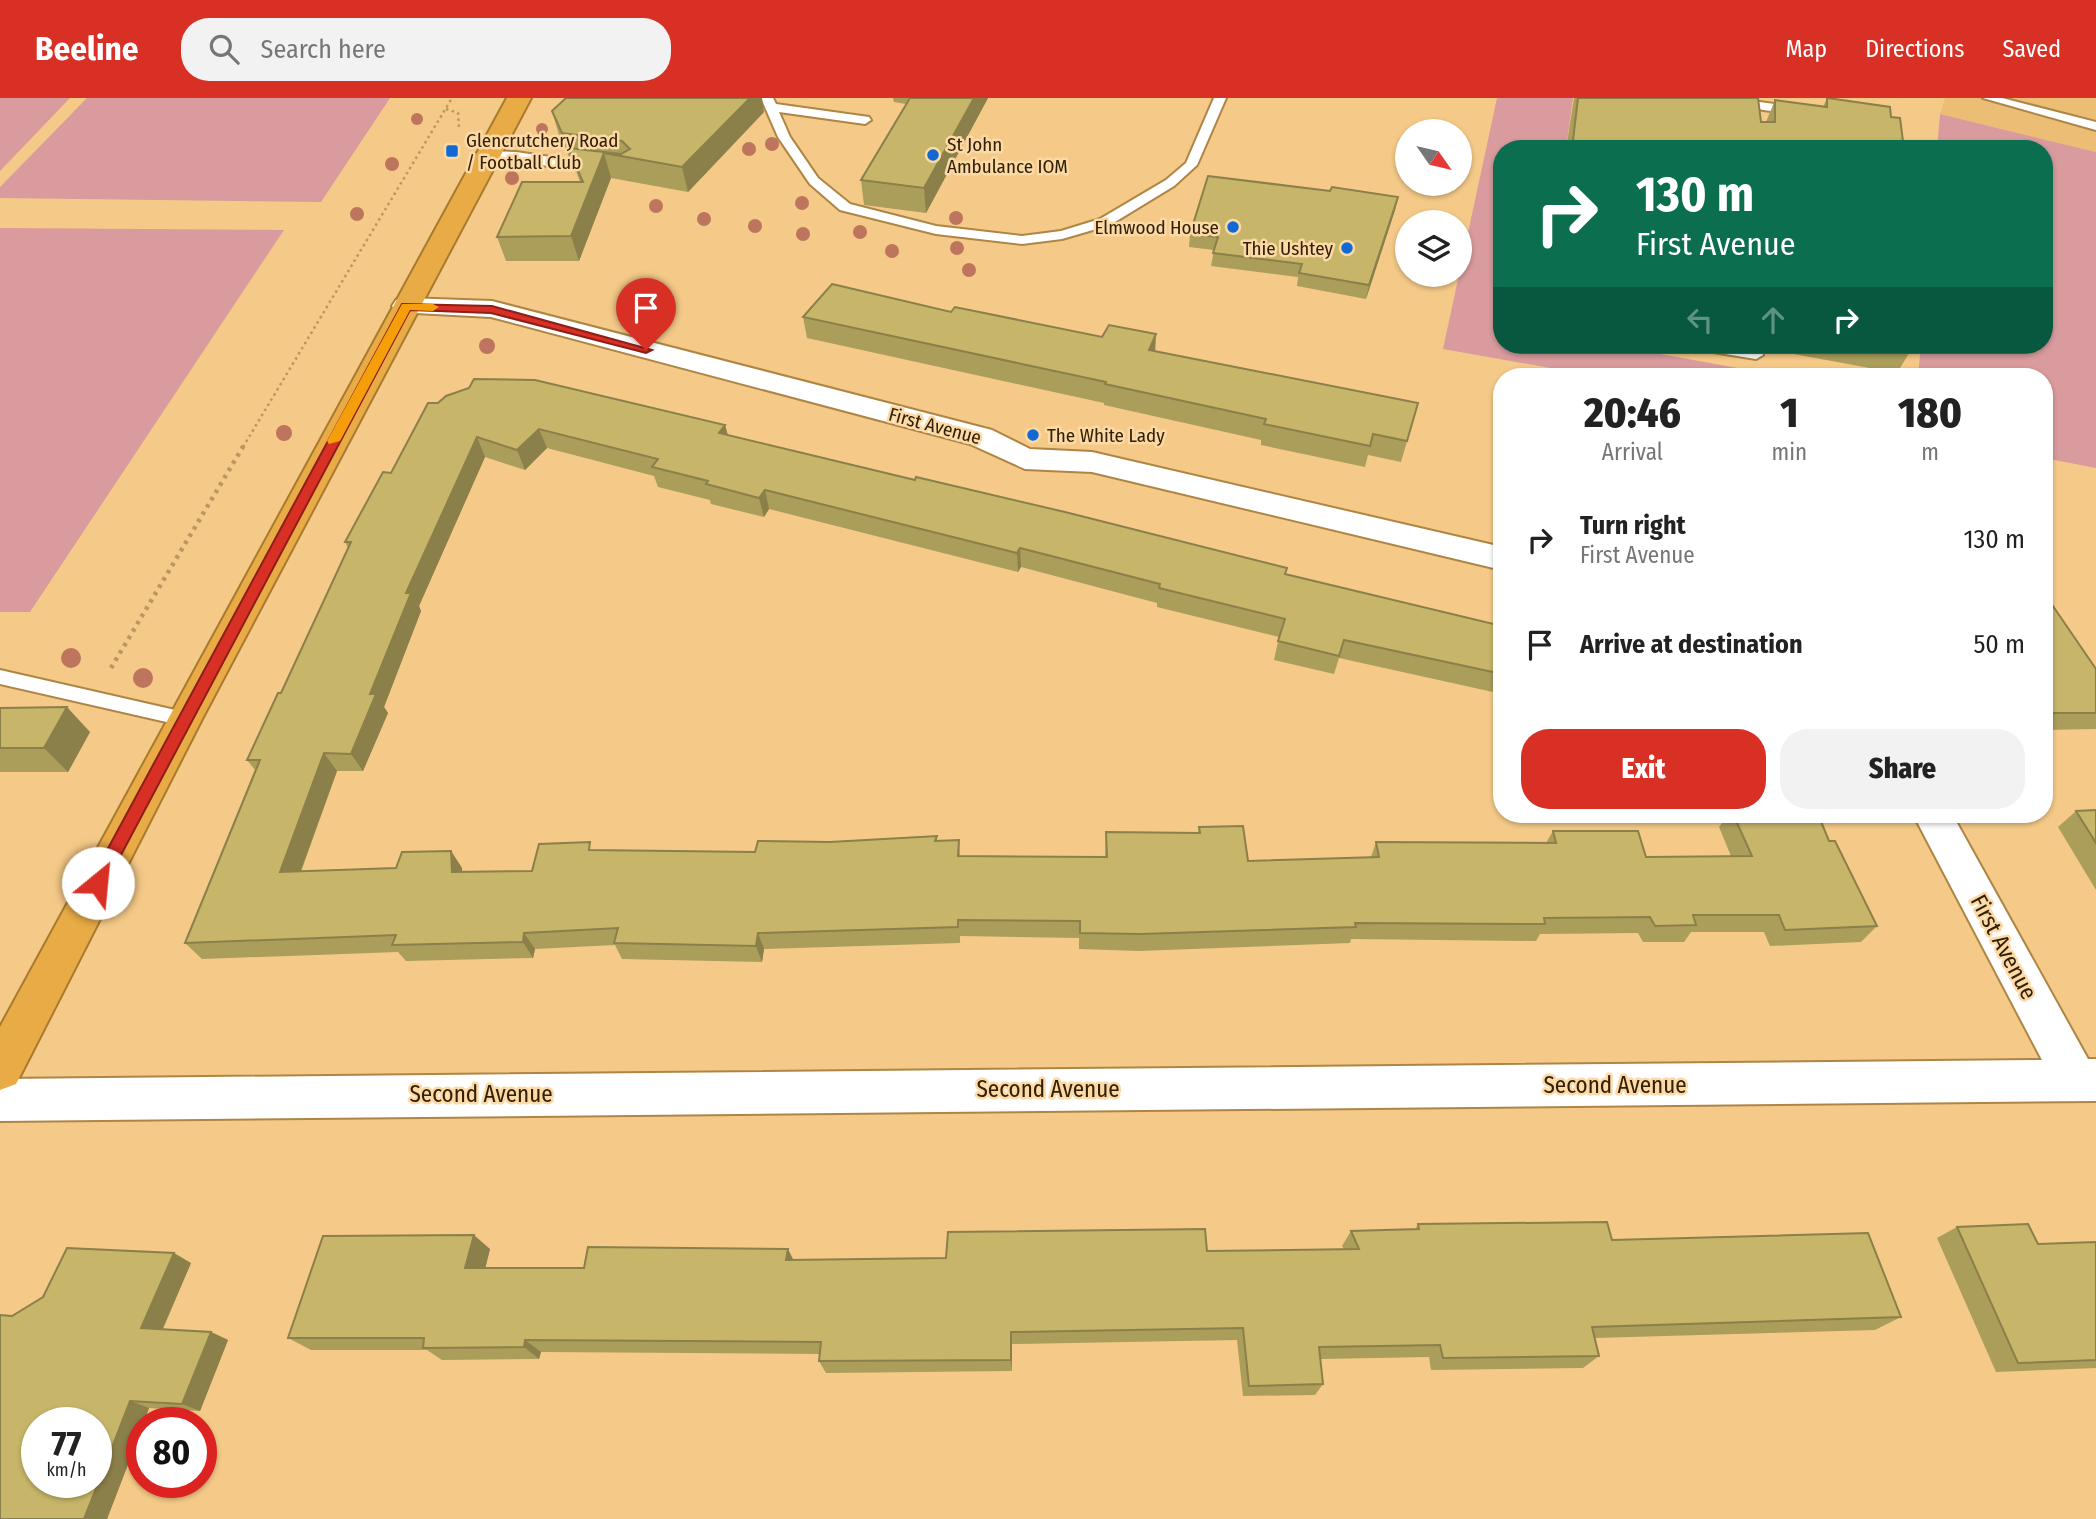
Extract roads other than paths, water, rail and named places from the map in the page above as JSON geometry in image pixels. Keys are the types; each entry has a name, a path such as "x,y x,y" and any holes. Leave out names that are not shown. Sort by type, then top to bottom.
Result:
{"highway":[{"path":"0,1070 184,719 519,98"}],"street":[{"name":"First Avenue","path":"406,306 492,309 981,437 1025,459 1092,462 1493,557"},
{"name":"First Avenue","path":"1937,823 2086,1081"},
{"name":"Second Avenue","path":"0,1100 2086,1081"}],"lane":[{"path":"769,103 784,137 814,181 831,198 845,207 936,230 1022,240 1062,235 1105,222 1170,183 1191,165 1220,98"},
{"path":"1705,98 1754,110 1807,113"},
{"path":"1993,98 2096,126"},
{"path":"769,103 864,120"},
{"path":"486,155 516,156 616,170"},
{"path":"0,677 184,719"}],"place":[{"name":"Glencrutchery Road / Football Club","path":"452,151"},
{"name":"St John Ambulance IOM","path":"933,155"},
{"name":"Elmwood House","path":"1233,227"},
{"name":"Thie Ushtey","path":"1347,248"},
{"name":"The White Lady","path":"1033,435"}]}
